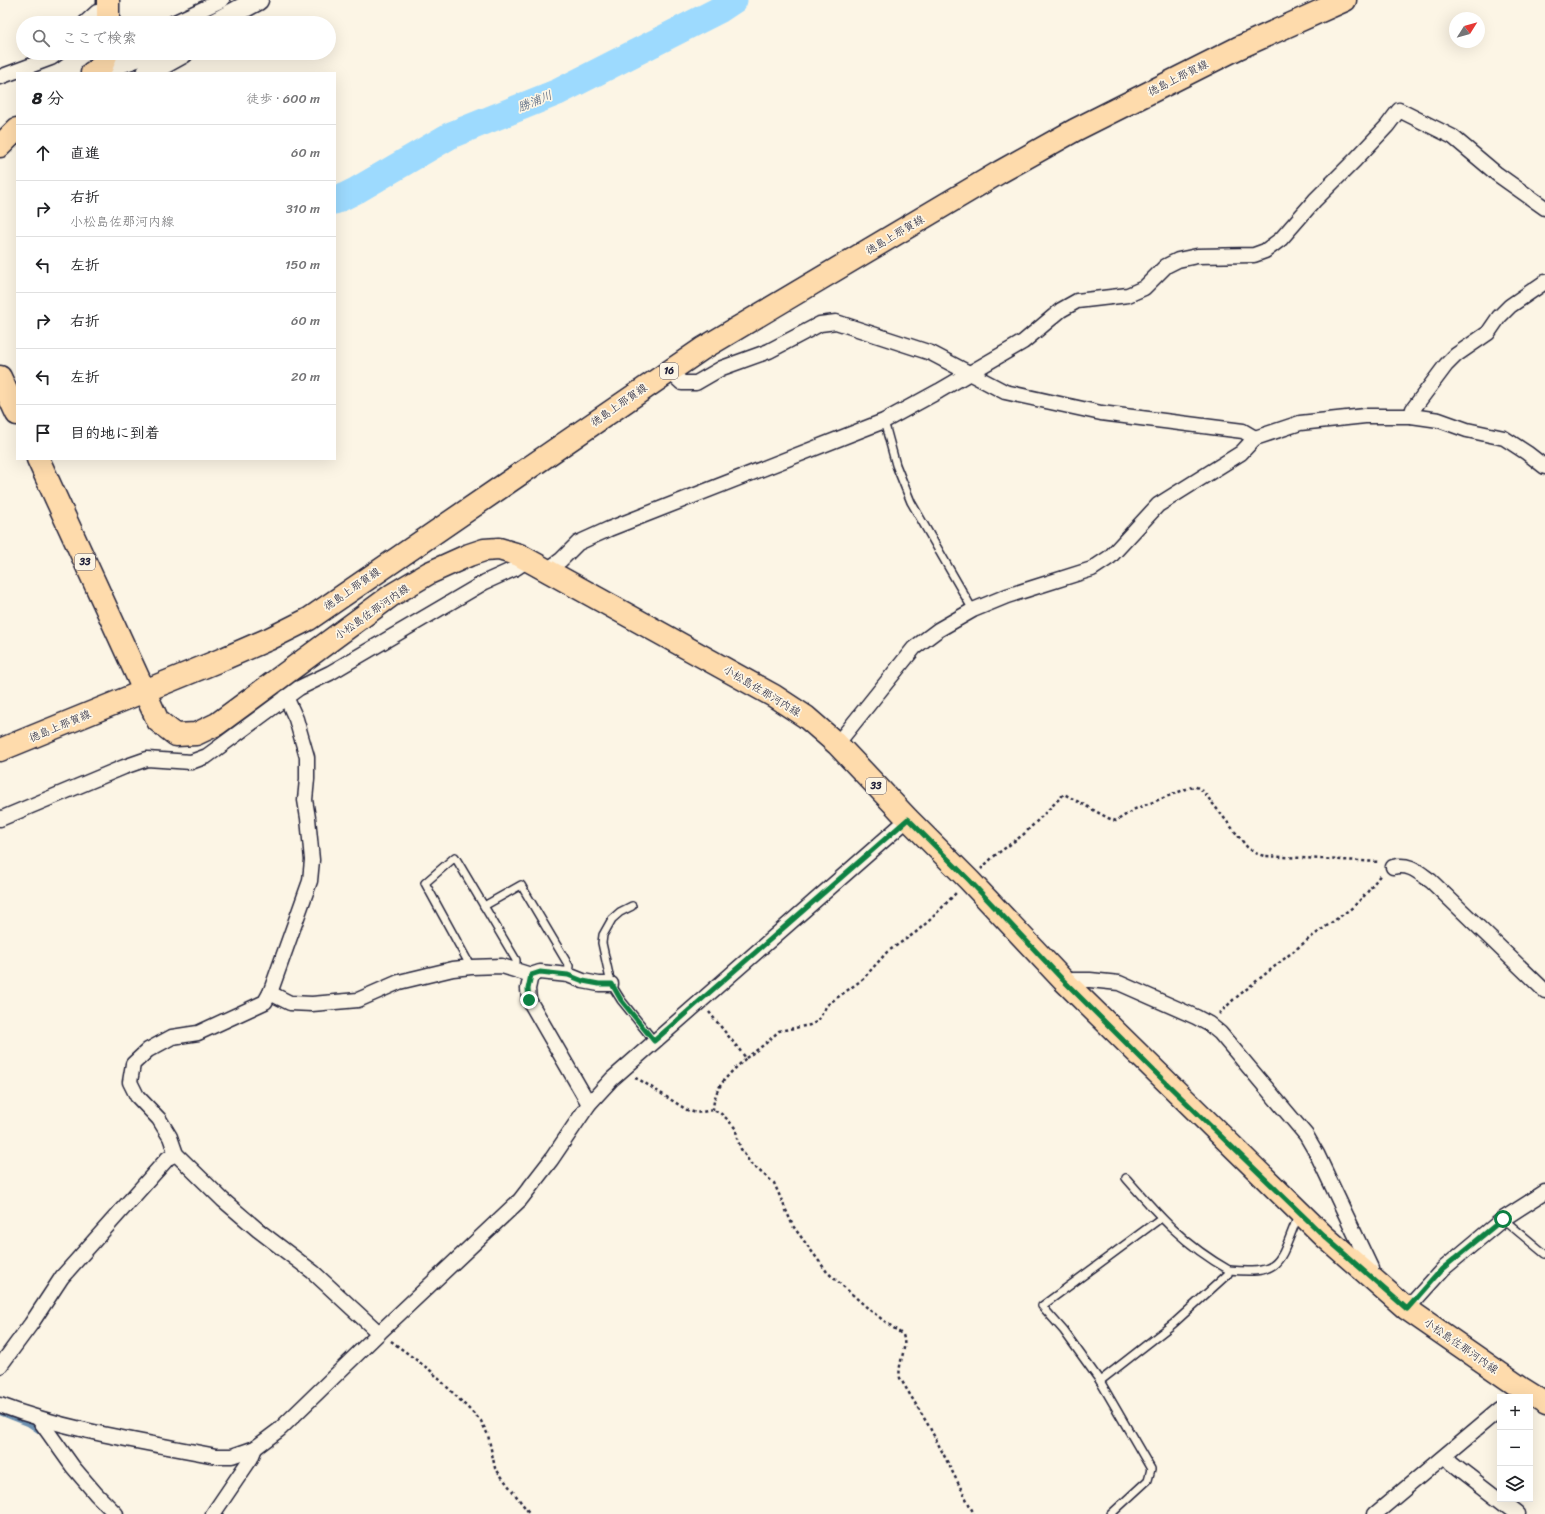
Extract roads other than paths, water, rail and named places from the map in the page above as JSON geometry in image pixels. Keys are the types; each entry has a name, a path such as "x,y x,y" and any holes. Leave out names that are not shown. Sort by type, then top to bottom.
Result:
{"main road":[{"name":"徳島上那賀線","path":"0,750 269,639 309,619 702,349 1000,172 1075,130 1238,48 1345,0"},
{"path":"5,139 16,122"},
{"path":"5,139 16,130"},
{"path":"0,377 16,412"},
{"name":"小松島佐那河内線","path":"38,460 158,721 176,735 196,734 217,724 392,595 429,573 469,555 484,550 499,549 519,555 774,696 806,717 837,744 908,819 969,880 1063,980 1301,1213 1407,1309 1517,1393 1545,1403"}],"street":[{"path":"188,16 222,0"},
{"path":"229,16 260,0"},
{"path":"240,16 260,0"},
{"path":"93,16 97,12 108,11"},
{"path":"0,77 45,60"},
{"path":"100,64 117,64 128,60"},
{"path":"149,72 170,60"},
{"path":"547,570 561,560 578,543 609,529 884,421 1023,342 1061,310 1077,301 1128,295 1144,288 1166,266 1178,260 1197,256 1254,255 1265,251 1281,239 1315,200 1387,126 1399,110 1453,137 1467,147 1480,161 1545,208"},
{"path":"1411,416 1413,409 1446,365 1456,355 1488,333 1499,316 1510,306 1545,282"},
{"path":"669,371 682,383 696,383 722,368 769,351 820,324 836,322 931,353 968,374 1006,392 1044,402 1101,413 1243,430 1255,438"},
{"path":"837,744 914,648 938,630 972,610 1007,596 1092,569 1110,557 1158,505 1242,453 1255,438 1300,423 1365,416 1411,416 1439,420 1467,430 1504,438 1545,467"},
{"path":"0,819 124,767 147,759 191,762 206,756 299,688 330,673 485,582 516,568 528,560"},
{"path":"286,698 296,719 307,757 305,800 312,860 310,882 270,993 265,1002 198,1033 172,1038 148,1050 133,1064 130,1082 136,1096 159,1119 170,1137 176,1154 223,1200 258,1230 313,1272 379,1333"},
{"path":"0,1405 38,1418 93,1433 216,1456 232,1456 255,1448 279,1430 520,1200 551,1160 589,1104 612,1079 908,819"},
{"path":"1393,867 1402,865 1414,869 1431,881 1545,991"},
{"path":"270,993 290,1003 312,1004 358,1000 399,982 471,966 502,966 531,975 540,972 568,975 583,981 599,984 612,984"},
{"path":"531,975 528,989 529,1000 589,1104"},
{"path":"1063,980 1090,980 1119,983 1209,1024 1220,1033 1306,1135 1317,1154 1371,1268 1372,1278"},
{"path":"0,1366 31,1324 62,1277 168,1158 176,1154"},
{"path":"1407,1309 1442,1269 1503,1219 1545,1192"},
{"path":"1375,1514 1446,1456 1497,1412"},
{"path":"38,1418 72,1467 116,1514"},
{"path":"213,1514 251,1458 255,1448"},
{"path":"1446,1456 1452,1463 1518,1514"}],"lane":[{"path":"884,421 896,464 911,502 972,610"},
{"path":"471,966 425,883 455,857 516,960 516,970"},
{"path":"484,906 521,885 569,966 568,975"},
{"path":"632,906 620,912 612,919 602,935 602,942 612,984 621,1000 654,1041"},
{"path":"1126,1178 1161,1218 1188,1243 1229,1270 1251,1272 1268,1269 1279,1261 1296,1221 1301,1213"},
{"path":"1111,1514 1148,1480 1151,1469 1100,1381 1064,1331 1042,1306 1161,1218"},
{"path":"1503,1219 1545,1254"},
{"path":"1100,1381 1173,1324 1228,1274 1229,1270"}],"waterway":[{"name":"勝浦川","path":"336,200 357,190 451,135 558,92 719,10 734,0"},
{"path":"0,1413 28,1424 43,1434"}]}
